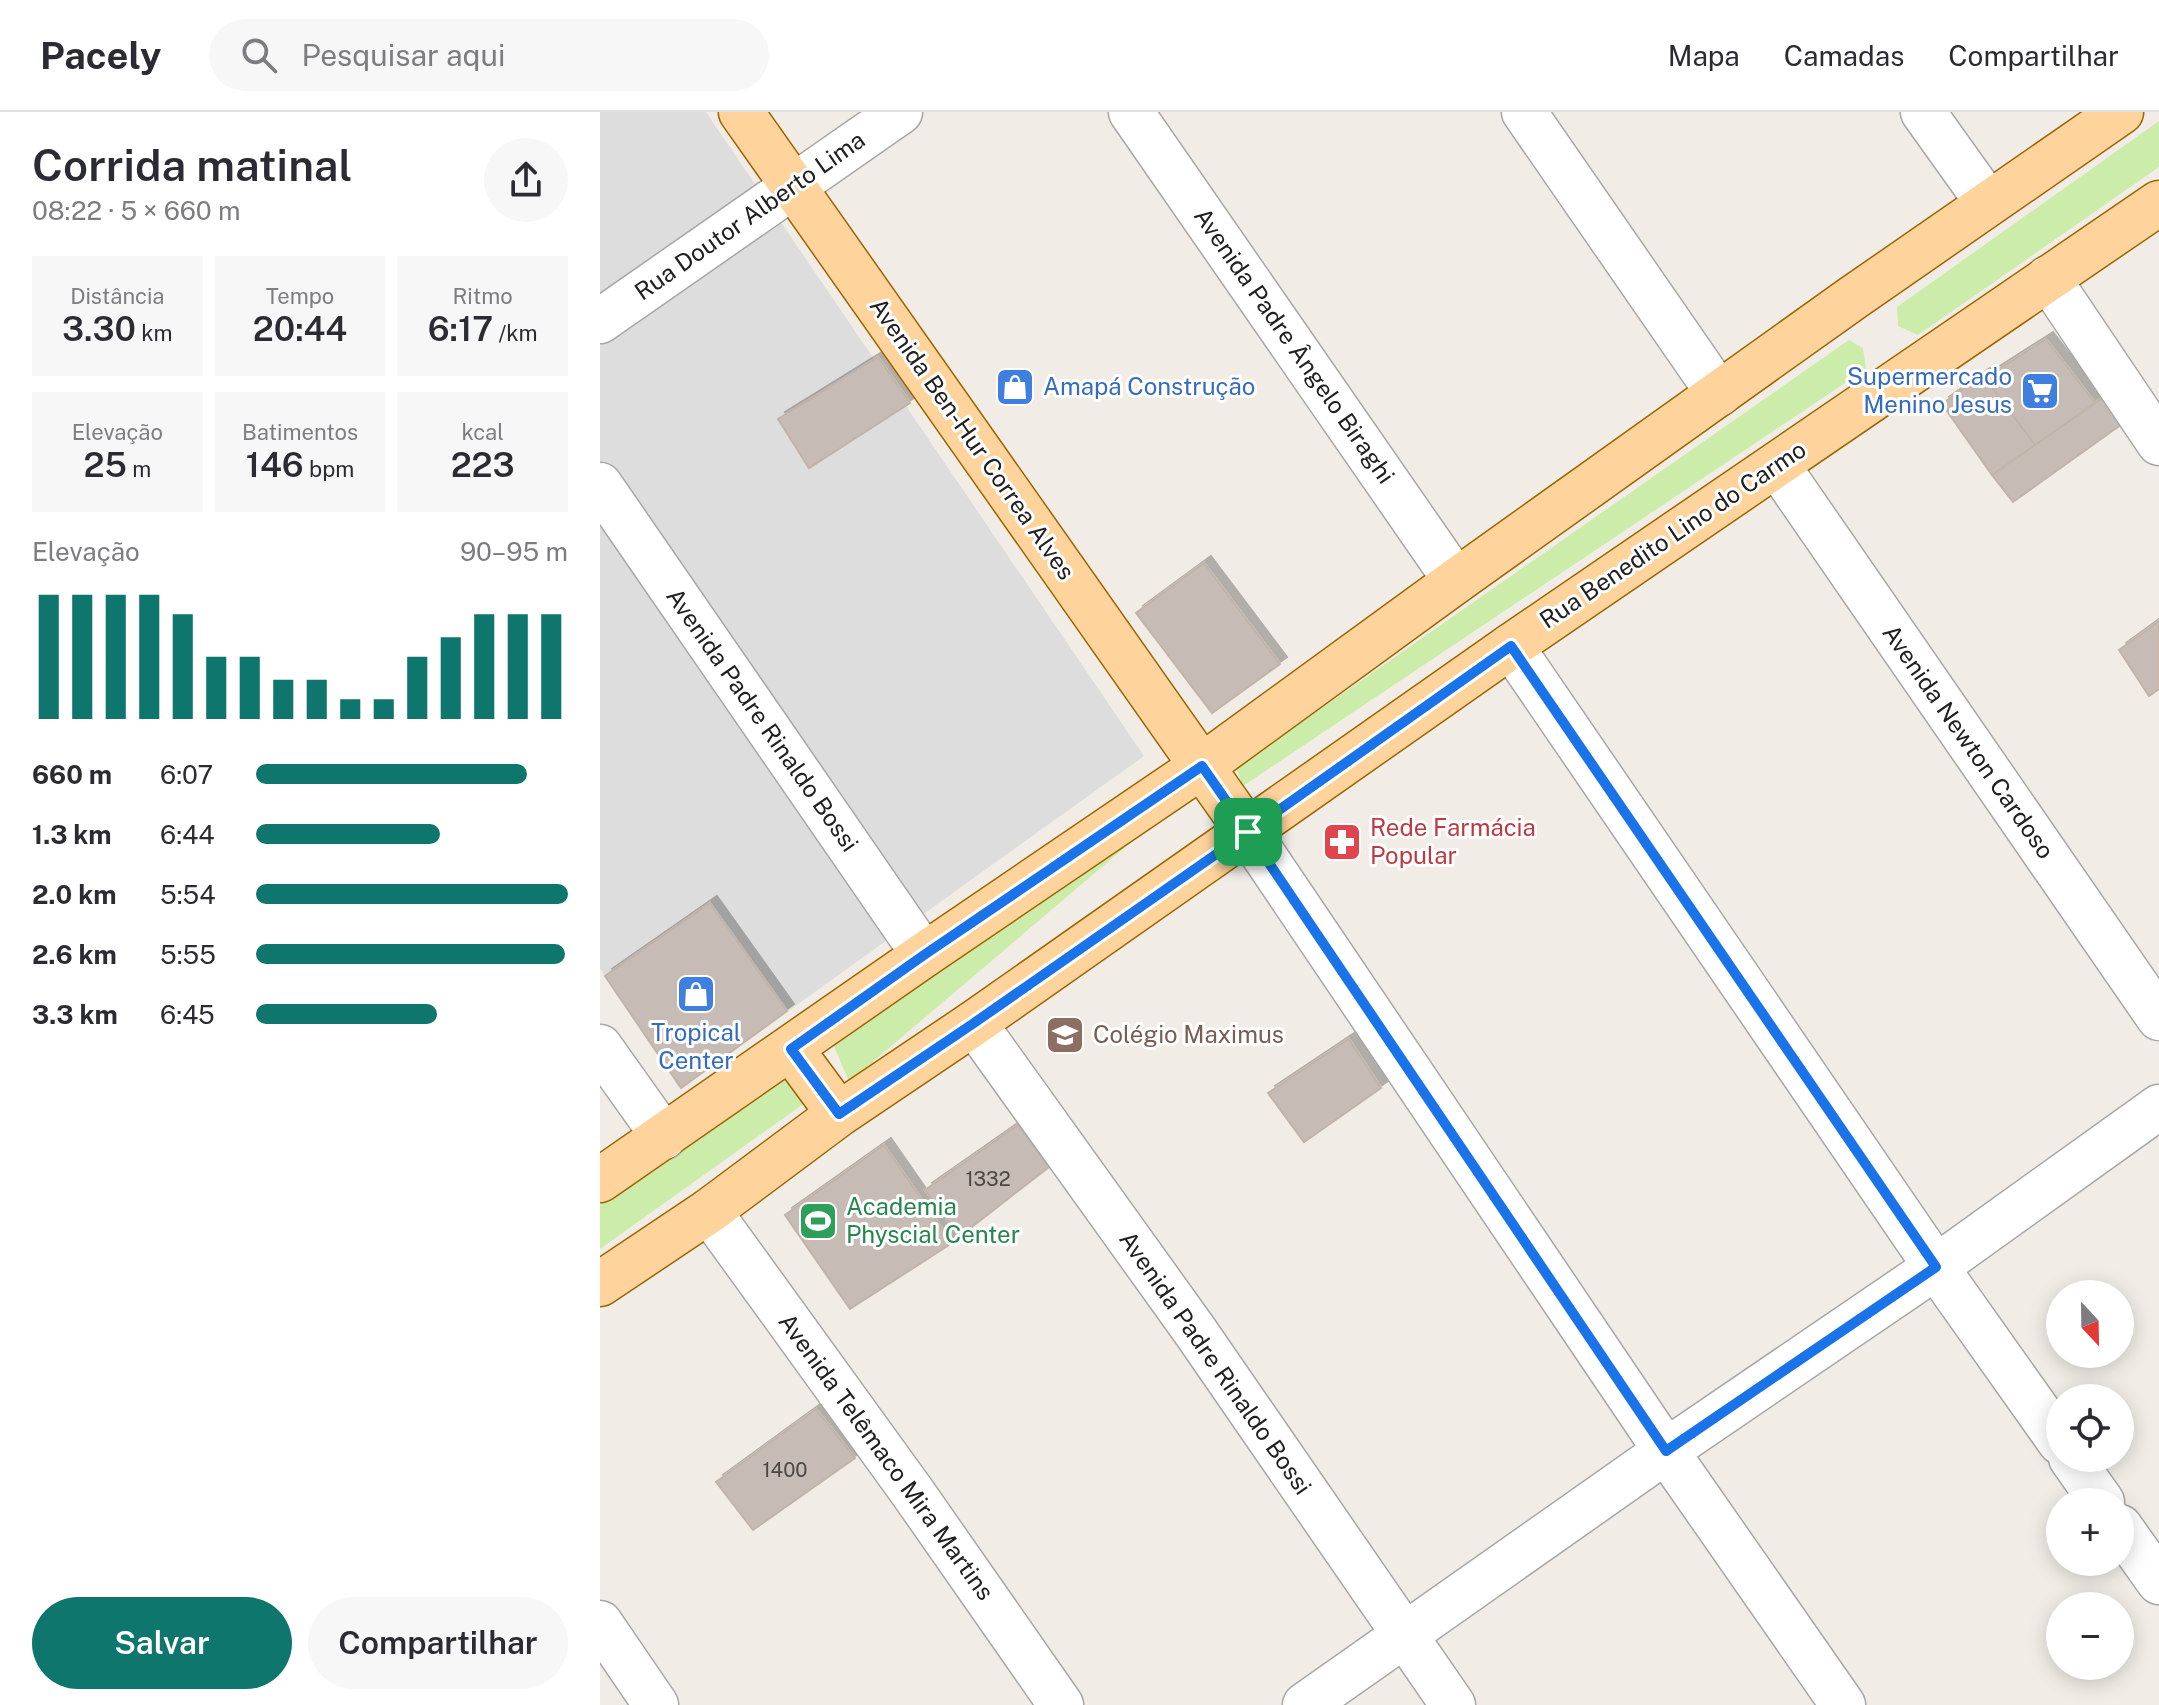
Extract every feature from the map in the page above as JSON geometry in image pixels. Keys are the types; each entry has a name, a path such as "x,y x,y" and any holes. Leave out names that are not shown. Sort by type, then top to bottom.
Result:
{"main road":[{"name":"Avenida Ben-Hur Correa Alves","path":"741,112 1248,832"},
{"path":"600,1180 1202,766 1456,581 2121,112"},
{"name":"Rua Benedito Lino do Carmo","path":"600,1284 709,1211 839,1114 974,1023 1511,646 2159,203"},
{"path":"791,1049 839,1114"}],"street":[{"name":"Rua Doutor Alberto Lima","path":"600,321 900,112"},
{"name":"Avenida Padre Ângelo Biraghi","path":"1131,112 1456,581"},
{"path":"1524,112 1719,394"},
{"path":"1923,112 1988,203"},
{"path":"2048,278 2159,443"},
{"name":"Avenida Newton Cardoso","path":"1777,465 2159,1018"},
{"name":"Avenida Padre Rinaldo Bossi","path":"600,485 924,955"},
{"path":"1511,646 1936,1267 2046,1422"},
{"path":"1248,832 1666,1451 1843,1705"},
{"name":"Avenida Padre Rinaldo Bossi","path":"974,1023 1195,1331 1453,1705"},
{"path":"600,1047 664,1137"},
{"path":"1305,1705 1666,1451 1936,1267 2159,1107"},
{"name":"Avenida Telêmaco Mira Martins","path":"709,1211 913,1493 1061,1705"},
{"path":"2134,1547 2159,1582"},
{"path":"600,1623 656,1705"}],"shaded area":[{"path":"600,112 706,112 1144,756 681,1088 600,969"}],"green space":[{"path":"2159,121 2159,167 1918,335 1898,326 1897,307"},
{"path":"1849,340 1863,348 1866,369 1243,786 1236,768"},
{"path":"1175,805 849,1082 833,1044"},
{"path":"783,1073 806,1102 600,1249 600,1205"}],"building":[{"name":"Supermercado Menino Jesus","path":"2046,339 2095,403 2035,445 1985,378"},
{"path":"878,357 910,403 809,468 778,419"},
{"path":"1983,375 2035,445 1992,475 1942,404"},
{"path":"2105,396 2122,424 2013,502 1992,475"},
{"path":"1204,563 1280,664 1212,713 1136,613"},
{"path":"2159,621 2159,689 2149,696 2119,650"},
{"name":"Tropical Center","path":"710,903 787,1011 681,1088 605,976"},
{"path":"1349,1039 1381,1088 1304,1142 1268,1093"},
{"path":"1018,1125 1049,1167 960,1236 925,1190"},
{"path":"884,1145 952,1243 850,1309 785,1215"},
{"path":"816,1409 855,1458 753,1530 716,1482"}],"place":[{"name":"Amapá Construção","path":"1015,387"},
{"name":"Supermercado Menino Jesus","path":"2040,391"},
{"name":"Rede Farmácia Popular","path":"1342,842"},
{"name":"Tropical Center","path":"696,994"},
{"name":"Colégio Maximus","path":"1065,1035"},
{"name":"Academia Physcial Center","path":"818,1221"}],"route":[{"path":"1248,832 839,1114 791,1049 1202,766 1248,832 1511,646 1936,1267 1666,1451 1248,832"}]}
